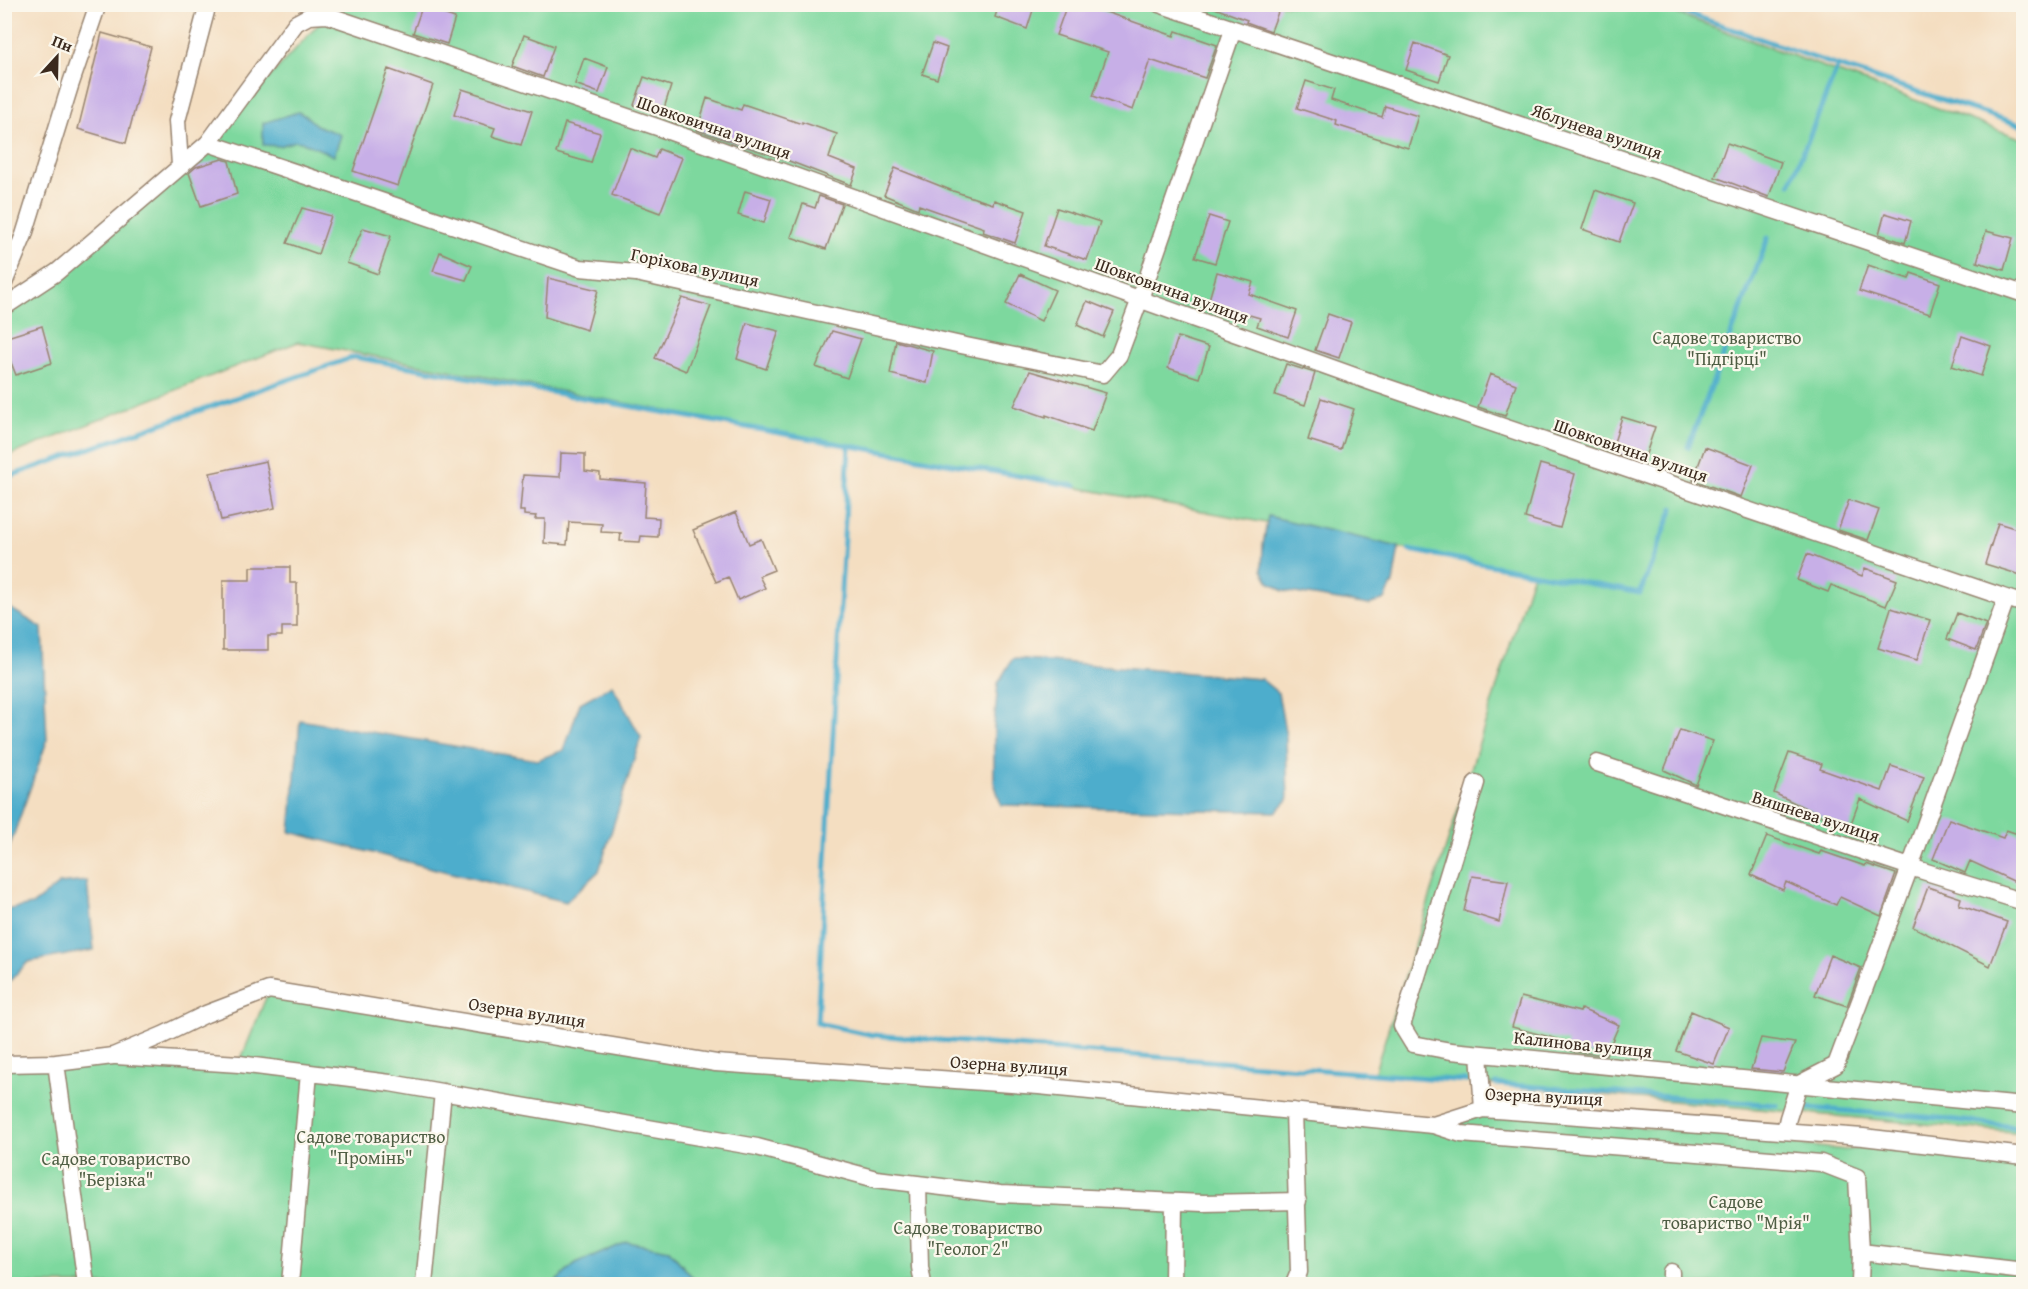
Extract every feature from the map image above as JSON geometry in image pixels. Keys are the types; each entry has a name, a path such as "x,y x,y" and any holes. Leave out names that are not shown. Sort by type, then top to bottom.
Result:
{"street":[{"path":"4,283 24,235 98,4"},
{"path":"180,165 177,121 208,4"},
{"name":"Яблунева вулиця","path":"1159,4 2024,294"},
{"name":"Шовковична вулиця","path":"208,143 296,23 309,16 330,10 1374,383 2024,604"},
{"path":"1140,299 1233,30"},
{"path":"4,307 57,272 208,143"},
{"name":"Горіхова вулиця","path":"208,143 580,268 636,273 1103,374 1119,355 1140,299"},
{"path":"1785,1131 1799,1084 1836,1065 1910,867 2006,598"},
{"name":"Вишнева вулиця","path":"1597,763 1910,867 2024,902"},
{"name":"Калинова вулиця","path":"1476,783 1402,1026 1413,1044 1479,1054 2024,1106"},
{"name":"Озерна вулиця","path":"4,1064 56,1063 112,1056 206,1014 269,990 716,1063 1039,1086 1433,1125 1483,1110 1863,1137 2024,1156"},
{"path":"1479,1054 1483,1110"},
{"path":"112,1056 239,1064 443,1092 757,1147 876,1179 1000,1194 1203,1203 1298,1201"},
{"path":"56,1063 86,1284"},
{"path":"290,1284 309,1073"},
{"path":"424,1284 443,1092"},
{"path":"1294,1111 1299,1272 1294,1284"},
{"path":"1433,1125 1461,1134 1821,1163 1857,1177 1861,1252 1860,1284"},
{"path":"918,1184 920,1267 923,1284"},
{"path":"1173,1284 1174,1202"},
{"path":"1861,1252 2024,1270"}],"green space":[{"name":"Садове товариство \"Підгірці\"","path":"333,5 1653,5 2023,139 2023,1133 1374,1074 1533,573 298,342 5,457 5,306 208,143 327,15"},
{"path":"269,990 716,1063 1432,1125 1483,1109 1846,1150 1869,1147 2023,1162 2023,1284 698,1284 669,1250 576,1264 553,1284 5,1284 4,1064 239,1064"}],"water":[{"path":"298,112 316,125 341,135 334,156 296,141 279,146 263,145 263,123"},
{"path":"1268,516 1399,547 1393,583 1385,599 1369,605 1283,591 1269,582 1262,570"},
{"path":"5,605 42,628 47,741 5,859"},
{"path":"1013,658 1261,679 1278,693 1286,736 1288,800 1276,812 1001,805 994,782 994,726 998,683"},
{"path":"612,685 641,737 599,871 566,902 290,832 300,720 537,760 564,750 580,703"},
{"path":"87,881 94,950 28,962 5,986 5,910 32,905 59,884"},
{"path":"627,1242 669,1250 698,1284 553,1284 576,1264"}],"building":[{"path":"999,4 1035,4 1027,29 995,17"},
{"path":"1067,4 1083,4 1174,36 1176,31 1217,45 1205,78 1150,60 1133,110 1093,96 1108,52 1056,35"},
{"path":"1209,4 1281,4 1271,31 1209,6"},
{"path":"422,7 455,18 447,44 413,33"},
{"path":"102,33 151,47 126,143 78,129"},
{"path":"524,35 554,46 543,77 512,66"},
{"path":"933,43 947,48 937,79 922,74"},
{"path":"1415,43 1448,55 1439,81 1406,70"},
{"path":"584,58 608,67 599,93 575,84"},
{"path":"388,69 433,85 398,186 353,171"},
{"path":"644,77 671,86 662,115 634,105"},
{"path":"1306,81 1334,90 1331,100 1382,117 1385,106 1418,116 1408,148 1336,125 1337,121 1297,108"},
{"path":"462,89 532,111 521,145 492,136 495,128 454,115"},
{"path":"707,98 741,110 743,104 837,134 829,158 857,169 851,185 697,130"},
{"path":"565,123 600,133 591,163 556,153"},
{"path":"1727,143 1781,162 1769,197 1715,177"},
{"path":"630,148 655,158 659,149 682,158 660,213 612,195"},
{"path":"222,159 229,161 237,194 201,206 189,173 196,167"},
{"path":"895,168 953,191 993,204 994,200 1026,211 1015,243 983,232 984,228 919,205 918,209 884,195"},
{"path":"1595,190 1633,203 1619,242 1582,229"},
{"path":"745,191 771,199 764,223 738,215"},
{"path":"819,196 842,204 826,249 791,237 803,204 815,208"},
{"path":"302,208 331,216 318,254 287,243"},
{"path":"1057,208 1100,222 1087,260 1044,246"},
{"path":"1885,213 1911,221 1905,243 1879,234"},
{"path":"1209,216 1228,222 1215,263 1195,257"},
{"path":"363,228 391,236 378,274 347,263"},
{"path":"1986,231 2013,238 2004,270 1977,262"},
{"path":"440,252 472,266 466,280 433,271"},
{"path":"1868,265 1909,279 1911,273 1940,283 1930,314 1859,291"},
{"path":"1217,272 1253,282 1249,294 1297,311 1288,337 1257,326 1260,318 1208,303"},
{"path":"1020,274 1055,290 1041,321 1006,304"},
{"path":"548,278 598,290 587,330 545,317"},
{"path":"682,298 711,306 686,371 655,358"},
{"path":"1087,301 1114,312 1103,337 1077,325"},
{"path":"1328,314 1351,322 1339,358 1315,350"},
{"path":"747,323 779,331 766,369 737,359"},
{"path":"42,326 52,363 16,375 4,345 4,338"},
{"path":"832,331 861,339 847,378 816,367"},
{"path":"1962,336 1991,346 1981,376 1952,366"},
{"path":"1178,337 1209,347 1199,378 1168,368"},
{"path":"896,341 933,351 927,383 890,374"},
{"path":"1286,364 1315,373 1305,405 1275,395"},
{"path":"1030,371 1106,393 1092,431 1014,406"},
{"path":"1490,374 1516,384 1505,416 1478,407"},
{"path":"1321,398 1354,409 1341,450 1308,440"},
{"path":"1622,417 1655,427 1643,463 1611,452"},
{"path":"1705,447 1753,465 1741,497 1693,480"},
{"path":"561,453 585,454 585,471 600,473 600,479 646,483 644,517 659,518 658,537 641,536 640,542 620,541 621,533 601,532 602,524 569,522 567,545 544,543 545,519 535,519 536,516 524,515 524,511 520,511 523,475 560,477"},
{"path":"266,461 275,508 221,520 210,473"},
{"path":"1540,464 1575,474 1560,528 1525,518"},
{"path":"1849,500 1879,510 1868,540 1838,530"},
{"path":"736,512 749,544 761,539 774,570 759,576 765,588 738,600 728,577 716,582 693,530"},
{"path":"1998,523 2024,531 2024,576 1985,564"},
{"path":"1807,554 1862,576 1865,568 1897,580 1886,606 1831,585 1828,592 1797,580"},
{"path":"250,567 290,567 290,583 297,583 297,627 282,627 282,636 268,636 268,650 223,650 223,580 250,580"},
{"path":"1891,608 1930,620 1917,660 1878,648"},
{"path":"1957,613 1986,624 1976,650 1947,639"},
{"path":"1680,730 1713,741 1696,785 1664,770"},
{"path":"1789,753 1822,764 1820,769 1882,791 1891,766 1924,777 1907,821 1860,799 1849,829 1774,793"},
{"path":"1949,819 2003,838 2006,830 2024,836 2024,886 1970,861 1965,873 1933,859"},
{"path":"1767,836 1819,854 1821,851 1896,874 1881,916 1840,897 1836,905 1786,882 1783,890 1751,875"},
{"path":"1472,876 1508,881 1499,922 1464,911"},
{"path":"1928,887 1961,898 1959,905 2007,922 1990,966 1913,927"},
{"path":"1830,955 1861,968 1847,1006 1815,995"},
{"path":"1521,997 1580,1012 1581,1009 1619,1025 1606,1055 1575,1052 1565,1049 1568,1042 1512,1027"},
{"path":"1691,1011 1729,1027 1714,1064 1676,1051"},
{"path":"1761,1038 1795,1043 1783,1072 1751,1069"}],"waterway":[{"path":"1661,4 1838,66 2024,126"},
{"path":"1790,184 1838,66"},
{"path":"1688,447 1768,238"},
{"path":"4,478 354,357 1075,486"},
{"path":"849,446 817,1023 873,1035 1466,1081"},
{"path":"1409,550 1640,593 1673,508"},
{"path":"1496,1084 1777,1105"},
{"path":"1808,1108 1939,1118 2024,1128"}],"park label":[{"name":"Садове товариство \"Промінь\"","path":"371,1146"},
{"name":"Садове товариство \"Берізка\"","path":"116,1168"},
{"name":"Садове товариство \"Мрія\"","path":"1736,1211"},
{"name":"Садове товариство \"Геолог 2\"","path":"968,1237"}]}
